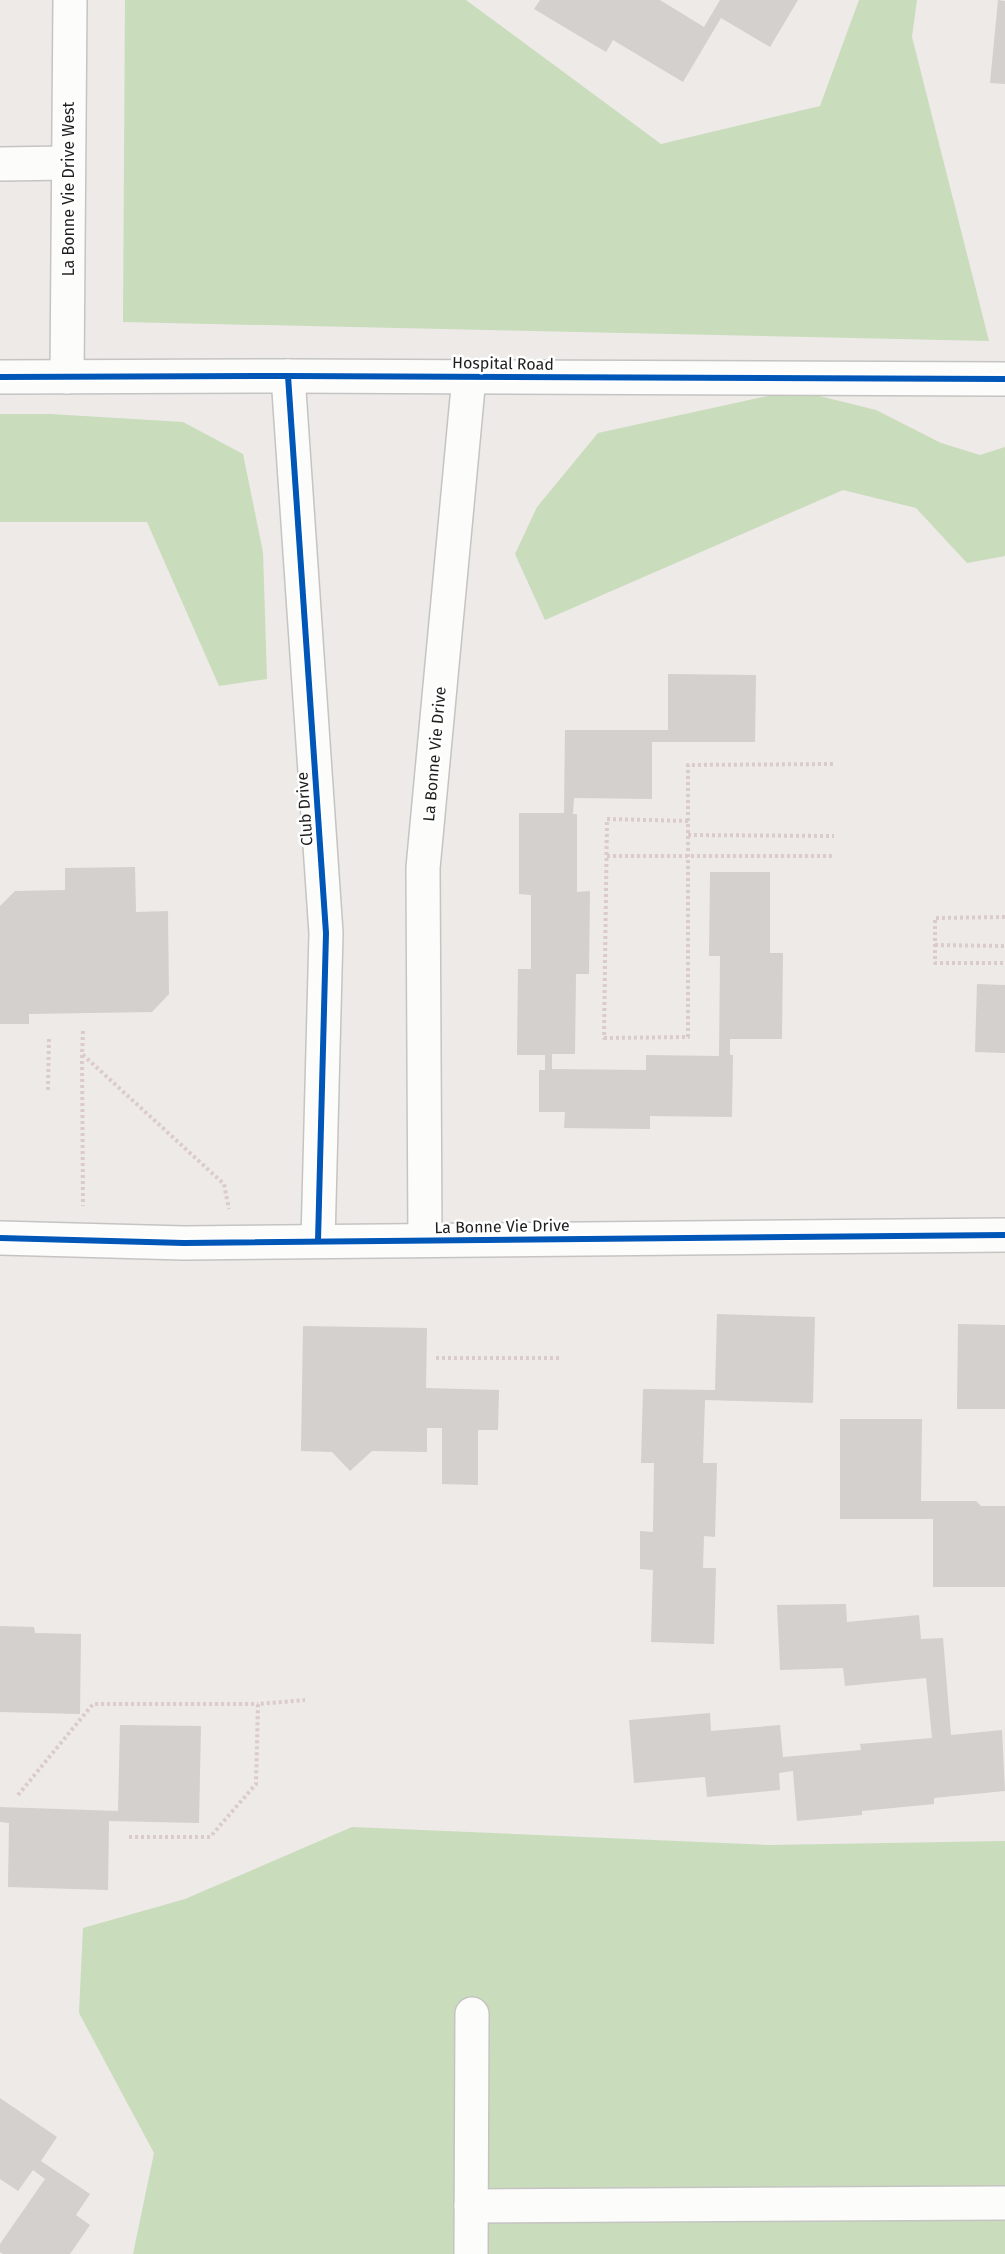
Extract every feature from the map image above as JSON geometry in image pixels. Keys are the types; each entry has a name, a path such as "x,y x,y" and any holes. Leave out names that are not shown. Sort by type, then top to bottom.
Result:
{"street":[{"name":"La Bonne Vie Drive West","path":"67,377 70,0"},
{"path":"0,164 68,163"},
{"name":"Club Drive","path":"288,376 326,933 318,1241"},
{"name":"Hospital Road","path":"0,377 469,376 1005,379"},
{"name":"La Bonne Vie Drive","path":"425,1240 423,868 469,376"},
{"name":"La Bonne Vie Drive","path":"0,1238 184,1243 1005,1234"},
{"path":"471,2254 472,2014"},
{"path":"471,2206 1005,2203"}],"path":[{"path":"688,821 607,819 604,1038 688,1038 688,821 688,765 834,764"},
{"path":"688,835 834,836"},
{"path":"607,856 835,856"},
{"path":"1005,918 935,918 935,963 1005,963"},
{"path":"935,945 1005,946"},
{"path":"83,1031 83,1208"},
{"path":"48,1037 48,1090"},
{"path":"82,1054 224,1184 229,1209"},
{"path":"436,1358 561,1358"},
{"path":"18,1795 93,1704 258,1704 305,1700"},
{"path":"129,1837 210,1837 256,1784 258,1704"}],"green space":[{"path":"125,0 466,0 661,144 820,106 859,0 917,0 912,37 989,341 123,322"},
{"path":"795,390 876,410 941,443 980,455 1005,447 1005,556 967,563 916,508 843,490 545,620 515,554 537,507 598,433"},
{"path":"0,414 50,414 183,422 243,454 263,552 267,679 219,686 147,522 0,522"},
{"path":"352,1827 770,1845 1005,1841 1005,2254 133,2254 154,2153 79,2013 83,1928 185,1899"}],"building":[{"path":"540,0 660,0 704,27 720,0 798,0 770,47 721,18 683,82 613,40 606,52 534,9"},
{"path":"998,0 1005,1 1005,84 990,83"},
{"path":"668,674 756,675 755,742 652,742 652,799 574,798 573,814 577,814 577,892 590,891 589,974 576,974 575,1054 552,1054 552,1069 646,1070 646,1055 719,1056 720,956 709,956 710,872 770,872 770,953 783,953 782,1039 730,1039 730,1055 733,1055 732,1117 650,1116 650,1129 564,1128 565,1112 539,1112 539,1070 545,1070 545,1055 517,1055 518,969 531,969 531,895 519,894 519,813 564,813 565,730 668,730"},
{"path":"135,867 136,912 168,911 169,994 152,1012 29,1014 29,1024 0,1024 0,906 15,891 65,890 65,868"},
{"path":"977,984 1005,985 1005,1053 975,1052"},
{"path":"717,1314 815,1317 813,1403 705,1400 703,1463 717,1463 715,1537 704,1536 703,1568 716,1568 714,1644 651,1642 653,1570 640,1569 640,1531 653,1532 654,1463 641,1463 643,1389 715,1390"},
{"path":"958,1324 1005,1325 1005,1409 957,1409"},
{"path":"303,1326 427,1328 426,1388 499,1390 498,1430 478,1430 478,1485 442,1484 442,1428 427,1428 427,1452 372,1451 350,1471 332,1452 301,1451"},
{"path":"840,1419 922,1419 921,1501 976,1501 981,1506 1005,1506 1005,1587 933,1587 933,1519 840,1519"},
{"path":"846,1604 847,1622 919,1615 921,1639 943,1638 951,1735 1002,1730 1005,1791 934,1798 934,1804 862,1811 862,1815 797,1821 793,1771 779,1773 780,1790 707,1797 705,1777 634,1783 629,1720 710,1713 711,1731 780,1725 783,1757 861,1750 860,1744 932,1738 926,1678 845,1686 843,1668 780,1670 777,1605"},
{"path":"0,1626 34,1627 35,1633 81,1634 80,1714 0,1712"},
{"path":"120,1725 201,1726 199,1823 109,1821 108,1890 8,1887 9,1823 0,1822 0,1807 118,1811"},
{"path":"0,2098 57,2137 41,2161 90,2194 76,2215 90,2225 70,2254 3,2254 0,2252 0,2244 45,2179 33,2170 18,2191 0,2179"}],"cycle path":[{"path":"288,376 326,933 318,1241"},
{"path":"0,377 1005,379"},
{"path":"0,1238 184,1243 1005,1235"}]}
